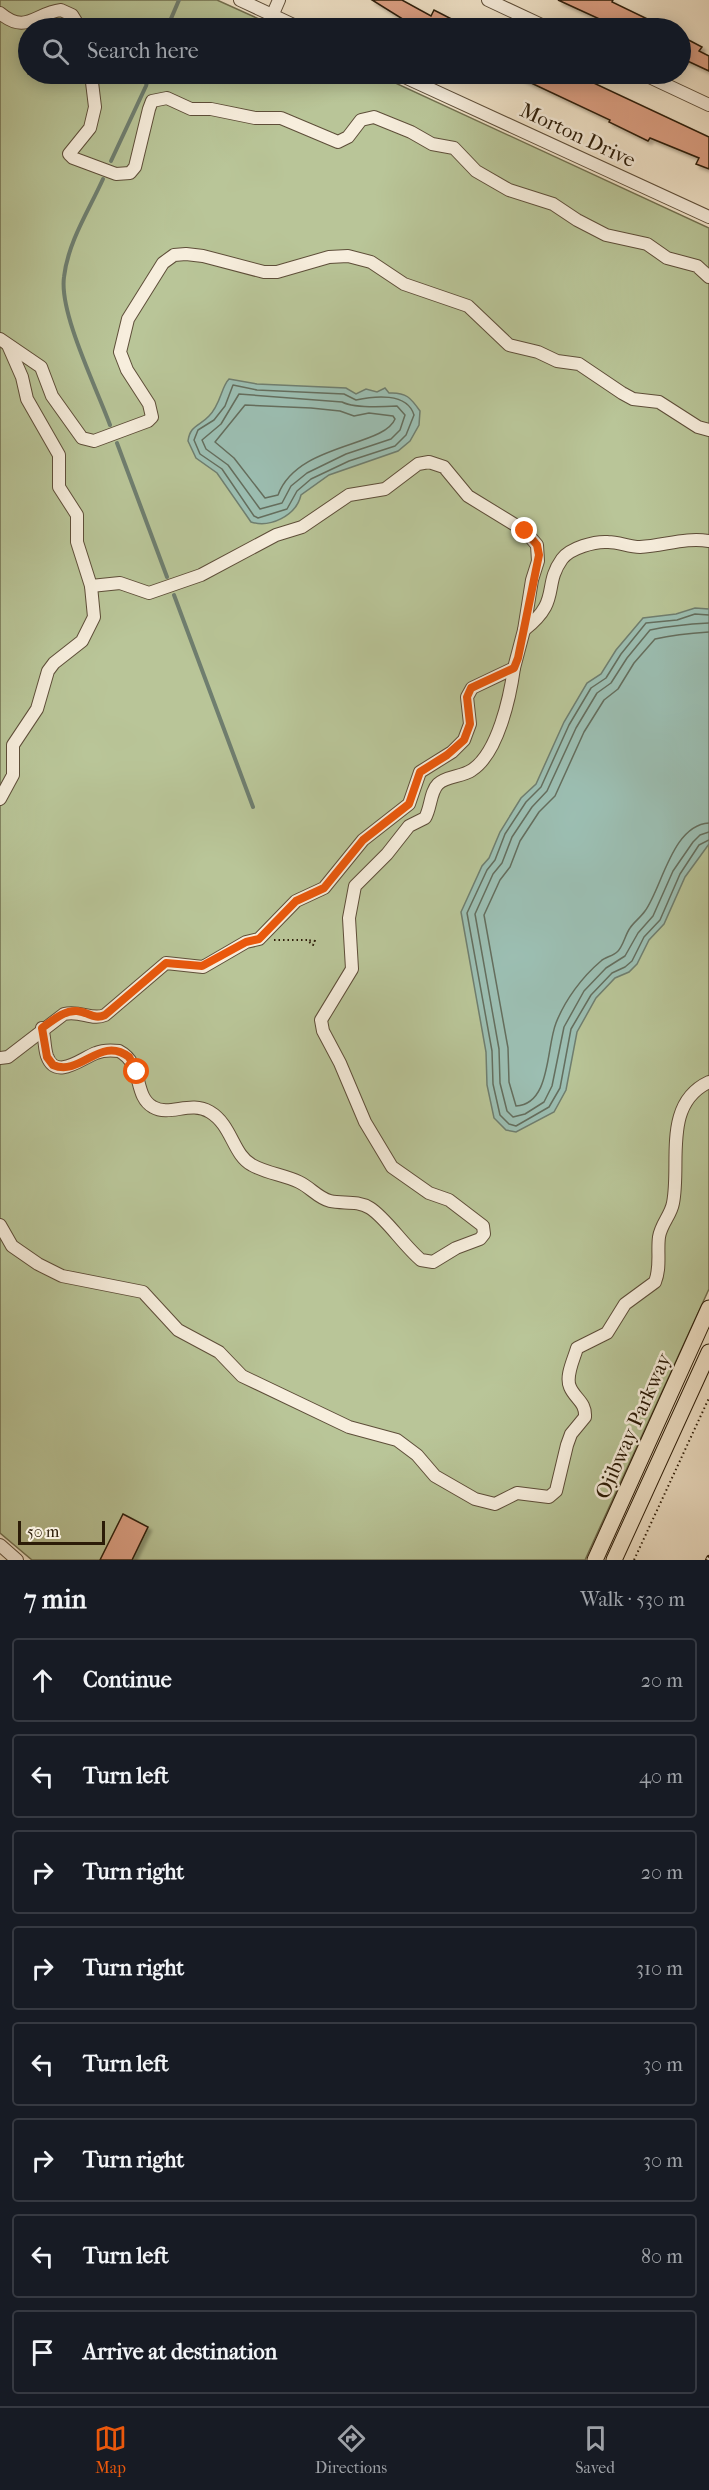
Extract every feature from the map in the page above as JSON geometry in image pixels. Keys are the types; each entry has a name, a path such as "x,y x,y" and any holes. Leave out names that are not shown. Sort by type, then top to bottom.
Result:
{"main road":[{"name":"Ojibway Parkway","path":"595,1560 709,1308"},
{"name":"Ojibway Parkway","path":"614,1560 709,1352"}],"street":[{"path":"240,0 278,18"},
{"path":"272,15 279,0"},
{"path":"488,0 527,18"},
{"path":"40,18 61,10 74,18"},
{"path":"0,13 12,22 18,23"},
{"path":"92,84 95,107 90,128 77,141 69,154 73,158 117,174 130,173 135,167 152,100 159,98 167,98 191,109 211,109 255,118 281,118 338,142 348,137 361,120 374,117 411,132 432,144 454,148 476,171 509,190 554,204 577,220 606,235 647,244 667,258 697,266 709,277"},
{"name":"Morton Drive","path":"420,84 709,217"},
{"path":"664,84 709,105"},
{"path":"4,342 41,367 52,396 70,423 82,438 94,441 148,421 152,417 149,404 126,370 120,352 128,319 155,272 168,259 186,254 203,255 271,272 329,257 348,255 371,262 404,284 468,306 509,345 538,352 557,361 579,364 627,396 659,402 691,424 709,430"},
{"path":"0,799 13,775 15,739 37,709 48,671 82,641 94,616 91,586 77,542 77,515 59,487 58,455 49,433 27,399 22,377 4,342"},
{"path":"42,1028 47,1057 53,1065 72,1066 103,1050 125,1054 134,1064 142,1093 153,1107 160,1110 194,1106 210,1112 226,1126 250,1164 300,1183 328,1201 354,1203 369,1208 421,1260 433,1262 456,1248 480,1239 484,1234 483,1226 449,1200 429,1193 388,1162 365,1122 340,1063 323,1031 321,1020 352,969 349,918 355,886 387,854 409,826 424,818 436,786 444,780 468,773 484,759 507,704 526,626 539,555 537,545 525,531 468,496 444,467 429,462 418,464 385,489 349,495 302,527 278,534 191,578 149,593 120,583 91,586"},
{"path":"526,626 543,613 549,604 558,564 570,551 604,542 636,547 683,540 709,542"},
{"path":"0,1058 8,1057 42,1028 64,1014 76,1011 93,1017 105,1015 166,963 202,966 246,942 259,939 296,901 324,888 363,840 409,804 420,772 447,755 464,740 470,724 467,697 471,688 514,668"},
{"path":"0,1225 12,1246 48,1270 76,1279 143,1293 178,1330 219,1352 242,1376 349,1427 397,1440 417,1455 447,1485 475,1499 495,1503 517,1493 549,1497 556,1491 571,1434 585,1417 584,1405 569,1386 577,1348 607,1333 625,1304 655,1282 659,1265 660,1230 674,1201 675,1128 689,1101 702,1086 709,1083"},
{"path":"0,1545 17,1560"}],"path":[{"path":"259,939 307,940"},
{"path":"634,1560 709,1398"}],"green space":[{"path":"0,0 217,0 257,18 18,18 18,84 398,84 709,228 709,1289 585,1560 32,1560 0,1533"}],"water":[{"path":"229,379 257,384 346,388 356,394 366,389 377,392 385,388 389,393 404,395 414,403 420,411 419,425 410,441 398,451 329,475 301,495 294,509 281,519 266,523 251,522 217,473 196,458 188,441 193,429 213,411"},
{"path":"695,608 709,609 709,844 685,877 664,924 649,940 637,964 629,972 615,978 596,998 577,1032 566,1090 554,1112 516,1132 506,1130 494,1118 487,1085 486,1052 461,912 500,832 521,798 536,784 564,722 587,683 601,674 616,650 643,618 676,614"}],"building":[{"path":"372,0 402,0 431,16 434,10 450,18 401,18"},
{"path":"558,0 613,0 612,2 645,18 597,18"},
{"path":"691,41 702,47 699,51 709,56 709,71 691,63"},
{"path":"533,84 596,84 709,137 709,169 696,164 699,158 650,138 648,141 609,122 610,120"},
{"path":"123,1514 148,1527 132,1560 100,1560"}],"waterway":[{"path":"171,18 179,0"},
{"path":"111,161 146,84"},
{"path":"103,179 70,251 64,277 64,292 67,310 80,351 110,425"},
{"path":"117,443 167,577"},
{"path":"174,595 253,807"}],"route":[{"path":"137,1072 129,1057 119,1051 111,1050 94,1053 66,1068 53,1065 45,1051 42,1028 64,1014 76,1011 99,1018 105,1015 166,963 202,966 215,961 246,942 259,939 296,901 324,888 348,855 363,840 409,804 420,772 452,752 464,740 470,724 467,697 471,688 514,668 539,555 537,545 525,531"}]}
